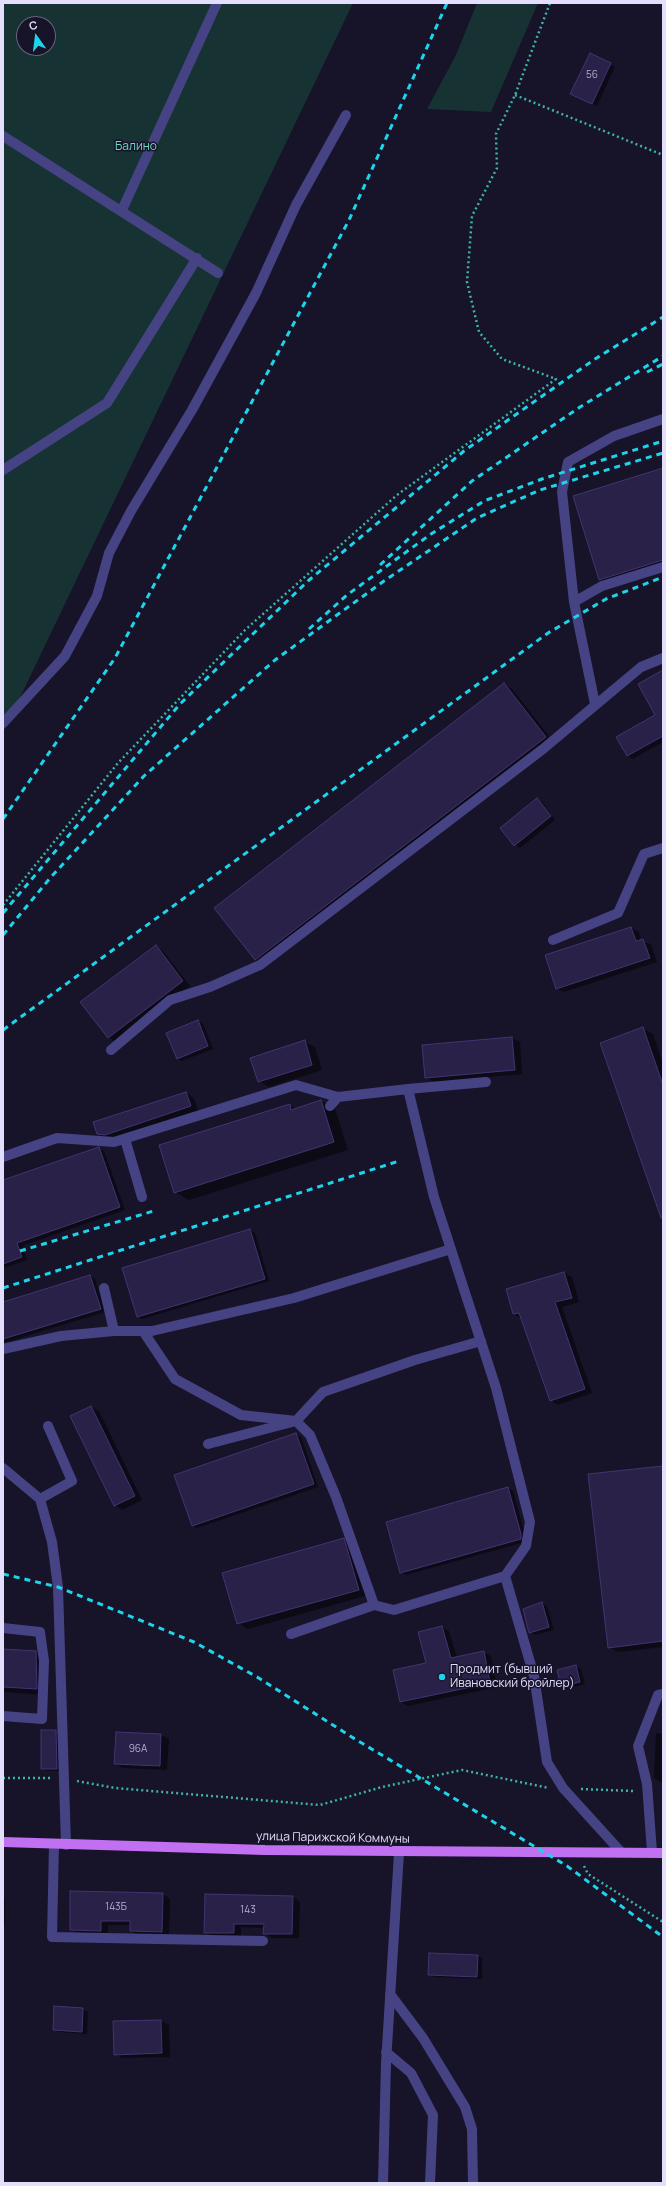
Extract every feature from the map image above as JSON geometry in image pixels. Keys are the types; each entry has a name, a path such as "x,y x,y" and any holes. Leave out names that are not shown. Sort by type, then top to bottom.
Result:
{"main road":[{"name":"улица Парижской Коммуны","path":"3,1842 66,1845 399,1852 663,1853"}],"street":[{"path":"122,210 217,3"},
{"path":"3,723 65,656 97,596 109,553 131,511 192,410 256,293 296,205 346,115"},
{"path":"3,136 122,210 218,273"},
{"path":"3,470 107,403 197,258"},
{"path":"595,704 574,602 562,492 568,462 614,436 663,420"},
{"path":"574,602 602,586 663,567"},
{"path":"110,1050 170,1000 210,987 260,965 542,749 641,666 663,658"},
{"path":"553,940 618,913 644,854 663,848"},
{"path":"3,1157 57,1138 114,1142 296,1085 338,1097 486,1082"},
{"path":"291,1634 374,1605 394,1610 505,1576 526,1546 530,1522 496,1388 434,1196 408,1089"},
{"path":"330,1106 338,1097"},
{"path":"125,1139 142,1197"},
{"path":"3,1349 61,1336 114,1331 152,1331 294,1298 451,1249"},
{"path":"104,1288 114,1331"},
{"path":"143,1331 175,1378 241,1414 296,1420 310,1435 333,1490 374,1605"},
{"path":"208,1444 296,1420 323,1392 415,1360 481,1341"},
{"path":"40,1499 72,1481 48,1426"},
{"path":"3,1468 40,1499 52,1542 58,1587 66,1845"},
{"path":"505,1576 534,1676 547,1762 563,1788 621,1852"},
{"path":"3,1628 40,1632 44,1661 42,1719 3,1716"},
{"path":"652,1852 647,1791 638,1746 658,1695 663,1694"},
{"path":"54,1844 52,1937 263,1941"},
{"path":"383,2183 386,2052 399,1852"},
{"path":"390,1994 423,2038 465,2107 472,2129 473,2183"},
{"path":"386,2052 411,2073 433,2115 430,2183"}],"path":[{"path":"3,905 118,763 245,630 397,495 556,379 502,359 479,332 467,282 472,216 497,168 496,134 515,95 550,3"},
{"path":"515,95 663,154"},
{"path":"3,1778 64,1778 115,1788 320,1805 382,1787 462,1770 548,1788 647,1791"},
{"path":"584,1866 588,1874 663,1922"}],"green space":[{"name":"Балино","path":"3,3 353,3 3,733"},
{"path":"477,3 538,3 491,112 427,109 456,55"}],"building":[{"path":"590,53 611,63 592,104 570,94"},
{"path":"663,468 663,560 599,580 573,496"},
{"path":"663,670 663,736 627,756 616,737 655,715 638,684"},
{"path":"504,683 546,737 255,960 214,908"},
{"path":"537,798 551,816 514,846 500,828"},
{"path":"631,927 636,941 643,939 650,958 556,989 545,955"},
{"path":"156,945 183,981 108,1038 80,1002"},
{"path":"198,1020 208,1046 177,1059 166,1033"},
{"path":"643,1027 663,1085 663,1218 661,1218 600,1043"},
{"path":"512,1037 515,1070 425,1078 422,1045"},
{"path":"305,1040 312,1065 258,1082 250,1058"},
{"path":"186,1092 191,1106 105,1135 97,1134 93,1122"},
{"path":"321,1100 334,1142 174,1193 159,1145 290,1104 291,1110"},
{"path":"99,1147 120,1207 17,1243 22,1257 3,1264 3,1180"},
{"path":"250,1229 265,1279 137,1317 122,1268"},
{"path":"564,1272 572,1298 555,1302 585,1389 550,1401 519,1313 513,1314 506,1289"},
{"path":"90,1275 101,1309 3,1339 3,1302"},
{"path":"91,1406 135,1496 114,1506 70,1416"},
{"path":"296,1433 314,1484 192,1526 174,1475"},
{"path":"663,1466 663,1641 608,1648 588,1474"},
{"path":"508,1487 521,1534 521,1539 400,1573 386,1522"},
{"path":"344,1538 359,1590 237,1624 222,1573"},
{"path":"542,1602 549,1627 529,1633 523,1609"},
{"name":"Продмит (бывший Ивановский бройлер)","path":"442,1626 451,1658 484,1651 490,1683 400,1702 393,1670 426,1663 418,1632"},
{"path":"3,1649 36,1651 37,1689 3,1687"},
{"path":"576,1665 580,1682 561,1687 557,1670"},
{"path":"41,1730 56,1730 57,1769 41,1769"},
{"path":"116,1732 161,1734 160,1766 114,1764"},
{"path":"70,1891 163,1893 162,1932 130,1931 130,1921 101,1921 101,1931 70,1930"},
{"path":"205,1894 293,1896 292,1934 263,1934 264,1924 234,1924 234,1933 204,1933"},
{"path":"429,1953 478,1955 477,1977 428,1975"},
{"path":"54,2006 83,2008 82,2032 53,2030"},
{"path":"161,2020 162,2053 114,2055 113,2021"}],"railway":[{"path":"3,819 115,658 349,220 447,3"},
{"path":"3,913 180,704 308,581 464,451 595,359 663,317"},
{"path":"380,565 472,481 580,407 663,356"},
{"path":"647,372 663,364"},
{"path":"309,629 347,595 431,534 484,501 542,479 663,441"},
{"path":"3,935 51,877 144,776 275,660 384,581 477,518 540,490 663,453"},
{"path":"3,1030 548,633 606,599 663,577"},
{"path":"3,1288 399,1161"},
{"path":"20,1251 157,1210"},
{"path":"3,1574 58,1587 194,1642 257,1677 355,1739 567,1866 663,1937"}],"place":[{"name":"Продмит (бывший Ивановский бройлер)","path":"442,1677"}]}
